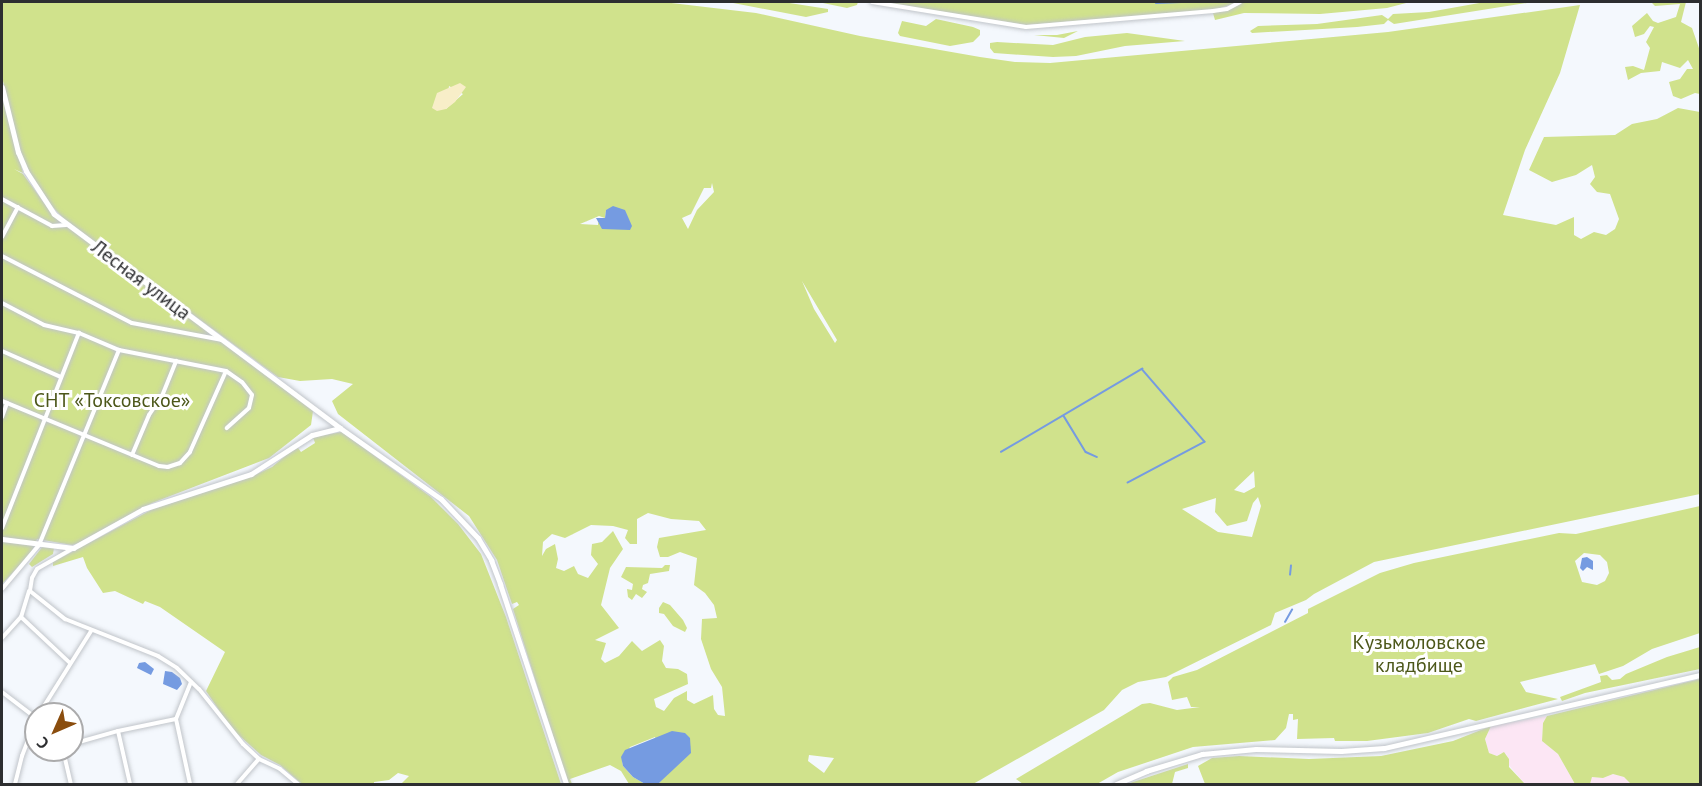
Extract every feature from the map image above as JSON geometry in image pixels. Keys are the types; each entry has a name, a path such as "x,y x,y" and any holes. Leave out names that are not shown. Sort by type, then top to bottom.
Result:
{"street":[{"path":"872,2 1026,27 1213,12 1227,9 1240,2"},
{"name":"Лесная улица","path":"2,87 18,152 26,171 44,202 66,225 340,428 389,460 461,517 491,560 566,784"},
{"path":"2,199 52,226 66,225"},
{"path":"2,237 18,207"},
{"path":"2,256 132,323 222,340"},
{"path":"2,303 44,325 78,333 119,350 226,371 242,382 252,395 249,408 227,428"},
{"path":"2,528 78,333"},
{"path":"2,589 39,545 119,350"},
{"path":"2,351 61,377"},
{"path":"132,455 149,415 162,396 177,361"},
{"path":"2,401 159,466 168,467 185,459 226,371"},
{"path":"2,417 7,403"},
{"path":"2,638 21,617 32,578 37,569 143,509 251,474 312,435 340,428"},
{"path":"2,538 73,548"},
{"path":"30,591 65,619 158,656 191,682 258,759 280,769 298,784"},
{"path":"21,617 70,663"},
{"path":"46,702 92,631"},
{"path":"1116,784 1146,771 1202,754 1256,749 1341,751 1384,748 1701,675"},
{"path":"190,784 176,719 191,682"},
{"path":"2,692 24,709"},
{"path":"84,741 176,719"},
{"path":"118,731 130,784"},
{"path":"15,784 24,751"},
{"path":"237,784 258,759"},
{"path":"66,762 71,784"}],"shaded area":[{"path":"1547,716 1543,723 1542,741 1558,754 1575,784 1525,784 1507,763 1509,759 1506,754 1501,753 1497,756 1489,753 1485,739 1491,726"},
{"path":"1613,774 1624,777 1631,784 1590,784 1592,777 1603,778"}],"green space":[{"path":"2,2 663,2 756,13 860,36 980,57 1015,62 1050,63 1388,32 1580,5 1560,73 1525,150 1503,215 1556,225 1574,217 1574,235 1581,239 1594,232 1606,235 1615,229 1619,219 1610,194 1597,192 1590,184 1595,177 1592,165 1576,175 1552,182 1529,170 1544,137 1615,135 1632,124 1657,119 1678,108 1700,112 1700,494 1374,562 1306,600 1275,613 1271,625 1166,677 1138,682 1122,690 1104,710 973,784 645,784 629,784 621,771 610,765 570,779 572,784 568,784 513,609 519,605 517,602 512,604 497,560 469,516 338,414 332,401 353,384 332,379 300,381 278,377 68,223 46,200 28,170 20,151 2,77","holes":["449,86 463,94 446,109","712,183 714,192 697,210 688,229 682,218 691,214 704,188 711,188","616,208 630,222 605,228 598,222 598,225 580,224 599,216 605,218 606,210","802,281 837,340 835,343 814,309","1254,471 1255,487 1244,493 1234,490","1258,497 1261,506 1252,537 1218,532 1182,509 1216,498 1215,512 1227,526 1247,521 1253,503","648,513 671,519 699,521 706,530 659,538 657,547 660,557 668,557 680,552 697,558 694,585 705,593 714,605 717,618 702,619 701,639 711,669 722,687 725,716 718,715 714,709 713,695 694,704 687,700 687,691 674,698 664,711 656,707 654,699 688,684 687,674 678,669 666,668 662,661 664,646 660,640 642,651 632,641 619,656 605,663 601,659 606,643 595,640 619,628 601,605 610,568 623,549 613,531 602,542 592,544 591,555 598,564 588,578 578,574 574,566 564,571 556,568 558,559 555,544 546,549 542,556 543,542 552,534 565,538 591,525 613,526 628,530 625,538 630,544 637,544 637,519","655,737 667,774 659,783 645,784 633,777 623,766 622,761 630,747","809,755 834,758 824,773 808,761"]},
{"path":"728,2 783,2 828,9 828,12 806,17"},
{"path":"818,2 858,2 857,5 847,8"},
{"path":"881,2 1239,2 1214,10 1026,25"},
{"path":"1242,2 1410,2 1387,8 1320,14 1244,13 1215,20 1213,13"},
{"path":"1485,2 1533,2 1394,24 1388,20 1384,24 1357,27 1252,33 1250,31 1258,26 1317,24 1382,15 1388,19 1393,14 1429,12"},
{"path":"1651,2 1686,2 1681,22 1692,28 1700,51 1700,94 1695,93 1681,99 1673,96 1669,82 1680,79 1687,69 1693,69 1688,60 1680,68 1662,62 1660,71 1641,73 1628,80 1625,67 1633,66 1644,70 1650,48 1646,42 1654,27 1650,26 1644,34 1635,37 1632,26 1647,13 1653,21 1658,23 1676,17 1680,4 1655,6"},
{"path":"936,19 973,27 980,30 980,35 973,42 950,46 900,36 898,33 902,21 926,26"},
{"path":"1078,31 1064,38 1034,35 1057,35"},
{"path":"1127,33 1185,41 1125,46 1076,56 1053,57 994,53 990,48 990,43 997,42 1053,45 1085,37"},
{"name":"СНТ «Токсовское»","path":"2,97 23,173 14,169 23,174 50,211 313,411 311,425 269,458 152,503 79,543 72,545 37,539 32,552 2,584"},
{"path":"342,432 431,497 458,524 481,554 506,617 561,784 401,784 409,776 398,773 389,780 374,782 374,784 302,784 280,765 261,755 232,729 206,691 225,652 160,607 145,601 143,604 115,591 103,593 87,568 83,557 53,566 53,562 153,509 253,476 272,467 290,452 298,448 301,452 315,443 313,437"},
{"name":"Кузьмоловское кладбище","path":"1700,506 1700,633 1652,649 1623,666 1599,674 1595,664 1520,682 1526,692 1558,699 1476,721 1469,719 1428,733 1367,741 1335,741 1334,738 1297,739 1298,719 1293,720 1293,714 1289,714 1286,728 1275,740 1193,747 1118,772 1097,784 1023,784 1016,779 1142,704 1150,703 1177,710 1200,707 1191,707 1187,697 1172,700 1168,682 1173,677 1197,670 1308,613 1308,609 1380,573 1414,563 1559,533 1576,534","holes":["1584,553 1600,555 1607,562 1609,573 1605,581 1597,585 1582,582 1575,561"]},
{"path":"43,546 54,548 53,554 32,567 29,564"},
{"path":"670,565 669,571 650,574 648,583 643,585 642,589 647,592 642,598 636,594 632,600 628,597 627,589 632,590 633,584 621,577 626,567 662,568"},
{"path":"663,602 670,605 683,620 687,628 685,632 673,626 664,614 659,613"},
{"path":"1700,647 1700,669 1585,693 1562,701 1560,697 1601,682 1600,676 1607,675 1612,680 1620,679 1626,674 1667,657"},
{"path":"1700,679 1700,784 1631,784 1624,777 1613,774 1603,778 1592,777 1590,784 1575,784 1558,754 1542,741 1543,723 1547,716"},
{"path":"1491,726 1485,739 1489,753 1497,756 1504,752 1509,759 1509,767 1525,784 1205,784 1198,766 1212,758 1239,756 1309,759 1381,756 1453,741"},
{"path":"1188,764 1188,768 1175,772 1172,784 1127,784"}],"sand":[{"path":"460,83 466,87 455,102 446,109 437,111 432,108 437,93"}],"water":[{"path":"613,206 625,210 632,226 630,230 602,229 596,218 605,218 606,210"},
{"path":"1587,557 1593,561 1593,570 1587,567 1583,571 1580,568 1582,558"},
{"path":"145,662 154,669 151,675 137,668 139,663"},
{"path":"165,671 172,672 180,678 182,684 177,690 163,684"},
{"path":"672,731 685,733 690,738 691,753 659,783 645,784 633,777 623,766 621,757 625,750"}],"waterway":[{"path":"1156,3 1181,2"},
{"path":"1001,452 1142,369 1205,442 1128,483"},
{"path":"1064,416 1086,452 1097,457"},
{"path":"1290,575 1291,566"},
{"path":"1285,622 1292,610"}]}
